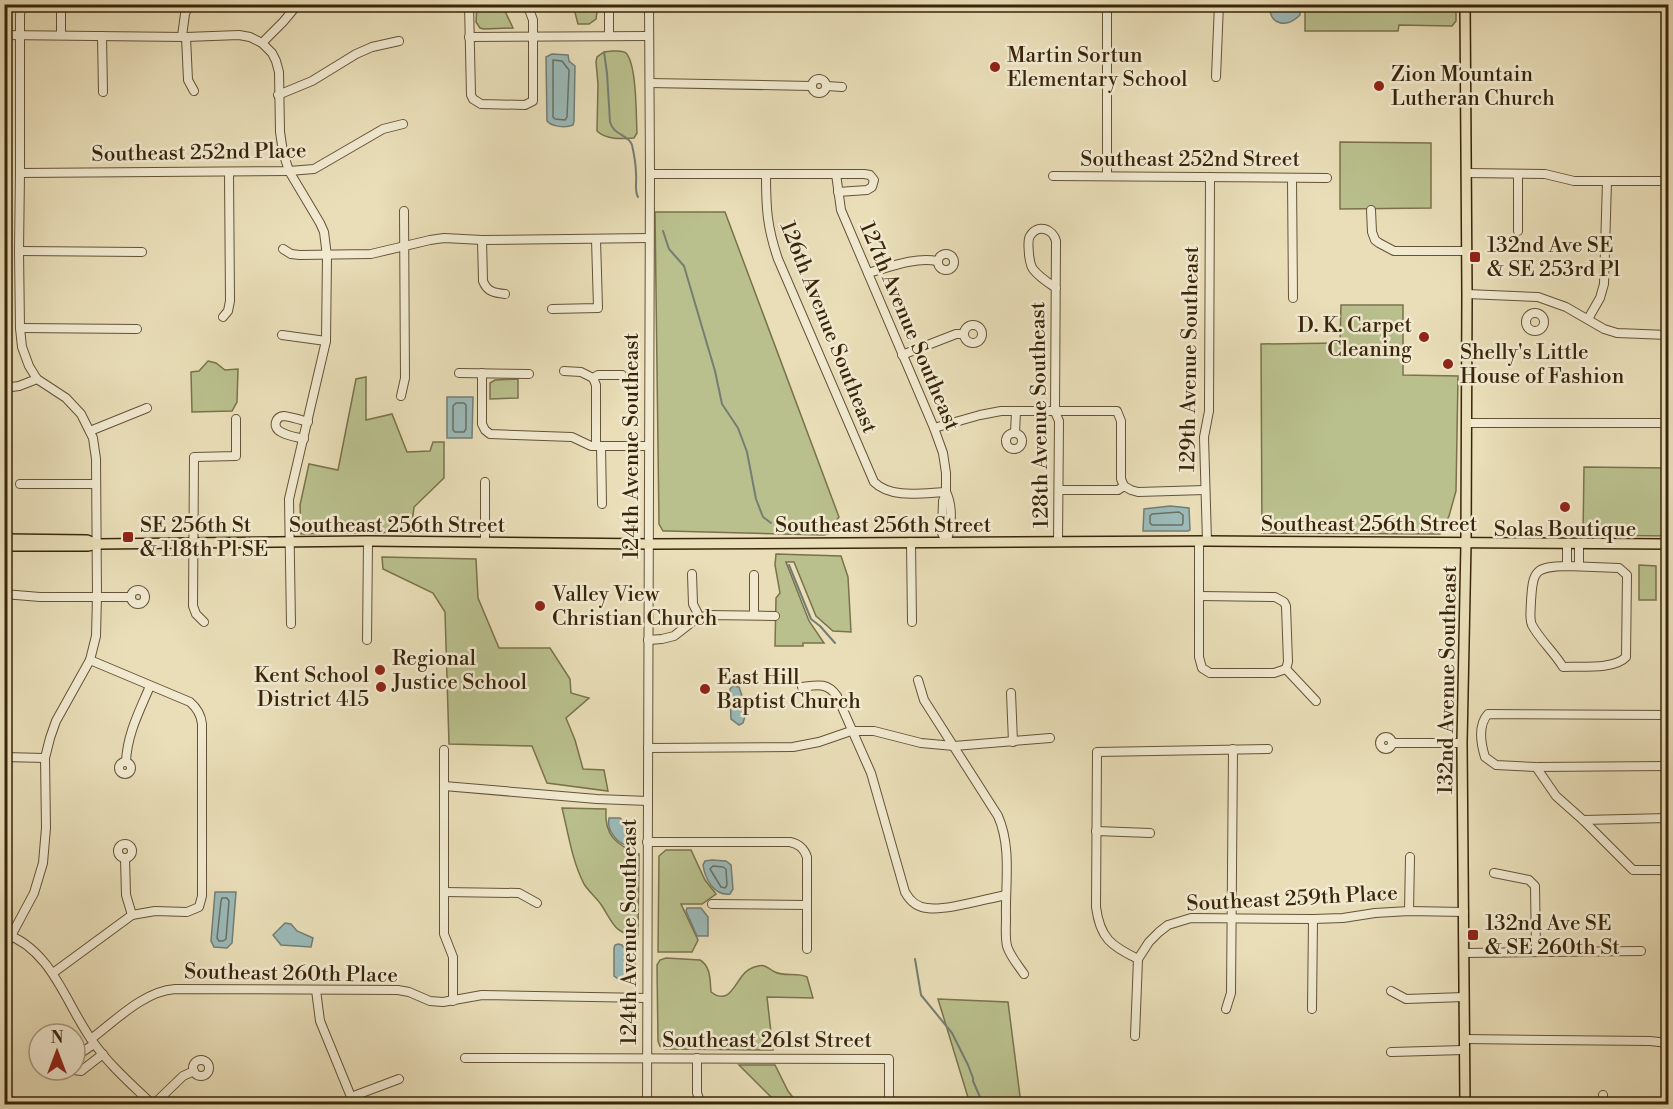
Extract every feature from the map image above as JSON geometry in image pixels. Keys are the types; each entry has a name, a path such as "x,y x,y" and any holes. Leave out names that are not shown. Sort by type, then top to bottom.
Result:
{"main road":[{"name":"132nd Avenue Southeast","path":"1465,4 1467,423 1462,743 1465,1104"},
{"name":"Southeast 256th Street","path":"4,539 87,540 97,544"},
{"name":"Southeast 256th Street","path":"4,546 368,542 649,544 1203,541 1668,544"}],"street":[{"path":"4,949 8,934 34,893 44,863 45,758 56,721 90,660 97,629 95,447 81,414 72,404 37,379 24,357 22,347 19,252 21,4"},
{"path":"61,4 61,35"},
{"path":"189,4 185,14 184,37 188,80 194,91"},
{"path":"262,43 298,4"},
{"path":"469,4 471,95 473,99 481,104 525,105 533,101 533,20 527,4"},
{"path":"609,4 609,36"},
{"name":"124th Avenue Southeast","path":"647,1104 649,4"},
{"path":"1107,4 1107,176"},
{"path":"1216,77 1219,4"},
{"path":"4,35 184,37 239,35 262,43 276,61 279,72 278,95 282,152 289,171 320,222 324,232 327,256 326,340 289,499 291,624"},
{"path":"102,36 103,92"},
{"path":"469,37 649,36"},
{"path":"278,95 312,81 364,50 399,41"},
{"path":"650,83 811,86 812,82 820,79 825,81 827,86 842,87"},
{"name":"Southeast 252nd Place","path":"21,173 289,171 314,168 383,129 403,124"},
{"path":"224,317 230,301 229,172"},
{"path":"1466,173 1545,174 1574,181 1668,181"},
{"path":"650,174 836,174 870,175 874,180 872,187 867,190 838,192"},
{"name":"127th Avenue Southeast","path":"836,174 842,210 943,453 946,492 943,501 942,533 946,542"},
{"path":"1518,174 1518,231"},
{"name":"126th Avenue Southeast","path":"766,175 767,220 778,259 874,482 879,488 904,493 946,492"},
{"name":"Southeast 252nd Street","path":"1053,176 1327,178"},
{"name":"129th Avenue Southeast","path":"1210,177 1209,411 1204,436 1205,490 1199,657 1202,668 1210,673 1274,673 1286,669"},
{"path":"1292,178 1293,298"},
{"path":"1588,320 1605,284 1607,181"},
{"path":"1371,210 1372,232 1375,240 1394,251 1467,251"},
{"path":"401,396 405,378 404,212"},
{"name":"128th Avenue Southeast","path":"1056,288 1041,278 1030,263 1030,236 1035,230 1041,228 1049,230 1055,237 1056,288 1055,412 1059,421 1058,542"},
{"path":"284,249 291,254 327,256 371,254 444,238 482,240 649,238"},
{"path":"552,309 598,308 596,238"},
{"path":"482,240 485,286 496,293 506,294"},
{"path":"19,252 142,252"},
{"path":"868,273 903,263 938,261"},
{"path":"1467,294 1526,295 1541,298 1566,307 1604,329 1617,333 1668,335"},
{"path":"1538,314 1541,298"},
{"path":"20,328 137,329"},
{"path":"902,355 956,334 964,334"},
{"path":"282,335 326,340"},
{"path":"564,371 581,372 593,378 596,385 602,504"},
{"path":"459,373 529,374"},
{"path":"482,373 482,424 488,432 496,435 572,437 588,445 599,446 648,446"},
{"path":"593,378 598,375 622,375"},
{"path":"4,388 19,386 37,379"},
{"path":"90,431 147,408"},
{"path":"934,428 1001,411 1117,411 1121,421 1121,479 1124,486 1138,492 1205,490"},
{"path":"1015,433 1016,411"},
{"path":"304,439 279,432 275,423 283,416 308,422"},
{"path":"204,622 196,614 193,606 194,457 236,456 236,419"},
{"path":"1467,423 1668,423"},
{"path":"484,542 485,482"},
{"path":"20,484 96,484"},
{"path":"1059,490 1118,490 1124,486"},
{"path":"367,640 368,542"},
{"path":"911,542 912,622"},
{"path":"1567,543 1567,566"},
{"path":"1579,543 1580,566"},
{"path":"1567,566 1618,568 1627,574 1626,657 1622,662 1608,665 1563,667 1531,623 1533,579 1547,567 1567,566"},
{"path":"692,574 693,604 700,618"},
{"path":"754,574 754,615"},
{"path":"4,594 40,597 131,597"},
{"path":"1200,596 1275,597 1284,602 1287,610 1288,662 1286,669 1316,702"},
{"path":"648,640 674,636 700,618 711,614 775,616"},
{"path":"53,973 132,915 155,911 187,912 199,907 202,896 202,724 198,711 190,702 90,660"},
{"path":"918,680 924,700 1004,828 1007,863 1007,944 1012,958 1024,974"},
{"path":"802,687 822,685 832,689 837,696 871,773 905,892 910,901 925,908 940,908 1006,895"},
{"path":"126,762 130,736 150,686"},
{"path":"1011,693 1013,742"},
{"path":"1668,715 1488,714 1483,720 1482,746 1485,757 1496,765 1668,766"},
{"path":"648,748 793,747 851,731 874,732 921,743 954,746 1050,738"},
{"path":"1392,743 1462,743"},
{"path":"1226,1009 1232,993 1233,749"},
{"path":"1135,1036 1138,958 1117,949 1109,942 1097,920 1096,752 1268,749"},
{"path":"444,750 444,934 453,957 453,1001"},
{"path":"4,757 45,758"},
{"path":"1536,767 1556,796 1633,870 1668,870"},
{"path":"444,786 648,801"},
{"path":"1583,820 1668,818"},
{"path":"1096,831 1150,833"},
{"path":"647,842 796,843 807,857 807,949"},
{"path":"1409,911 1410,856"},
{"path":"125,858 126,895 132,915"},
{"path":"1494,873 1529,880 1535,886 1536,951"},
{"path":"444,892 519,893 537,903"},
{"path":"712,904 807,904"},
{"name":"Southeast 259th Place","path":"1138,958 1149,942 1168,925 1191,918 1313,920 1409,911 1464,912"},
{"path":"1312,1009 1313,920"},
{"path":"8,934 28,946 53,973 93,1041 153,1104 183,1076 194,1071"},
{"path":"1465,953 1641,951"},
{"name":"Southeast 260th Place","path":"87,1046 148,997 166,990 399,990 430,1001 443,1002 475,995 647,998"},
{"path":"316,990 320,1021 353,1100 399,1079"},
{"path":"1391,991 1406,999 1464,997"},
{"path":"1464,1039 1668,1043"},
{"path":"1391,1052 1464,1050"},
{"path":"87,1066 103,1054"},
{"name":"Southeast 261st Street","path":"465,1058 889,1059 889,1104"},
{"path":"697,1058 697,1093 701,1104"},
{"path":"1603,1095 1603,1104"},
{"path":"4,1096 9,1104"},
{"path":"1312,1104 1403,1104"}],"green space":[{"path":"477,5 502,5 513,28 480,28 476,22"},
{"path":"573,5 598,5 596,19 589,24 578,24"},
{"path":"1305,5 1456,5 1456,21 1452,26 1399,25 1398,31 1305,31"},
{"path":"604,52 626,53 630,59 635,91 637,133 634,138 619,139 597,131 596,62 597,57"},
{"path":"1340,142 1431,143 1431,208 1340,209"},
{"path":"655,212 725,212 839,517 834,523 839,531 824,535 663,531 659,524"},
{"path":"1341,305 1403,305 1403,375 1458,376 1456,491 1449,516 1440,534 1262,533 1261,344 1340,343"},
{"path":"208,361 216,363 225,370 238,369 237,402 232,411 192,412 191,372 199,371"},
{"path":"366,377 366,420 392,414 407,452 430,451 433,442 444,442 444,478 414,507 411,532 301,534 300,505 309,464 338,470 356,379"},
{"path":"518,379 518,398 490,399 490,383 495,380"},
{"path":"1584,467 1668,468 1668,536 1583,535"},
{"path":"776,554 841,556 848,577 851,632 833,631 816,616 794,562 786,562 809,621 824,643 775,646 776,598 780,593 775,565"},
{"path":"382,557 476,559 478,598 499,648 550,648 570,679 571,693 589,698 566,718 583,769 604,770 608,791 547,783 532,746 449,744 445,612 433,593 383,569"},
{"path":"1639,565 1656,566 1656,600 1639,600"},
{"path":"562,808 606,809 607,826 613,838 624,847 639,854 638,935 619,930 584,884 573,856"},
{"path":"666,850 691,850 705,880 716,894 702,904 681,904 698,940 692,952 658,952 659,856"},
{"path":"666,958 700,960 708,970 711,992 717,995 730,993 745,972 754,967 765,966 779,973 807,977 813,998 767,997 773,1050 664,1049 658,1041 657,965 660,960"},
{"path":"938,999 1008,1002 1021,1104 970,1104"},
{"path":"739,1065 775,1065 788,1091 798,1104 778,1104"}],"water":[{"path":"1270,5 1300,5 1300,15 1290,22 1280,23 1272,17"},
{"path":"552,54 568,55 569,61 575,66 574,121 570,126 556,126 547,121 546,57"},
{"path":"447,397 473,397 472,438 447,438"},
{"path":"1170,506 1189,508 1190,530 1143,531 1144,509"},
{"path":"733,686 739,687 745,705 743,723 739,725 731,719 730,689"},
{"path":"609,818 620,818 629,827 633,834 631,846 614,837 609,828"},
{"path":"705,861 726,861 731,865 733,889 730,894 719,892 708,881 703,865"},
{"path":"215,892 236,892 232,943 227,948 214,947 211,941"},
{"path":"687,908 701,908 708,917 708,936 697,936 686,911"},
{"path":"285,923 291,924 297,931 313,938 311,947 281,945 273,935"},
{"path":"618,944 622,945 628,955 635,958 635,975 631,979 620,980 614,976 614,948"}],"waterway":[{"path":"596,4 597,9"},
{"path":"604,52 610,122 612,127 632,145 638,197"},
{"path":"663,231 669,249 684,266 715,371 722,404 738,428 747,452 756,499 763,517 771,523"},
{"path":"789,565 811,619 835,643"},
{"path":"915,959 921,995 952,1033 968,1065 983,1104"}],"place":[{"name":"Martin Sortun Elementary School","path":"995,67"},
{"name":"Zion Mountain Lutheran Church","path":"1379,86"},
{"name":"132nd Ave SE & SE 253rd Pl","path":"1475,257"},
{"name":"D. K. Carpet Cleaning","path":"1424,337"},
{"name":"Shelly's Little House of Fashion","path":"1448,364"},
{"name":"Solas Boutique","path":"1565,507"},
{"name":"SE 256th St & 118th Pl SE","path":"128,537"},
{"name":"Valley View Christian Church","path":"540,606"},
{"name":"Regional Justice School","path":"380,670"},
{"name":"Kent School District 415","path":"381,687"},
{"name":"East Hill Baptist Church","path":"705,689"},
{"name":"132nd Ave SE & SE 260th St","path":"1473,935"}]}
